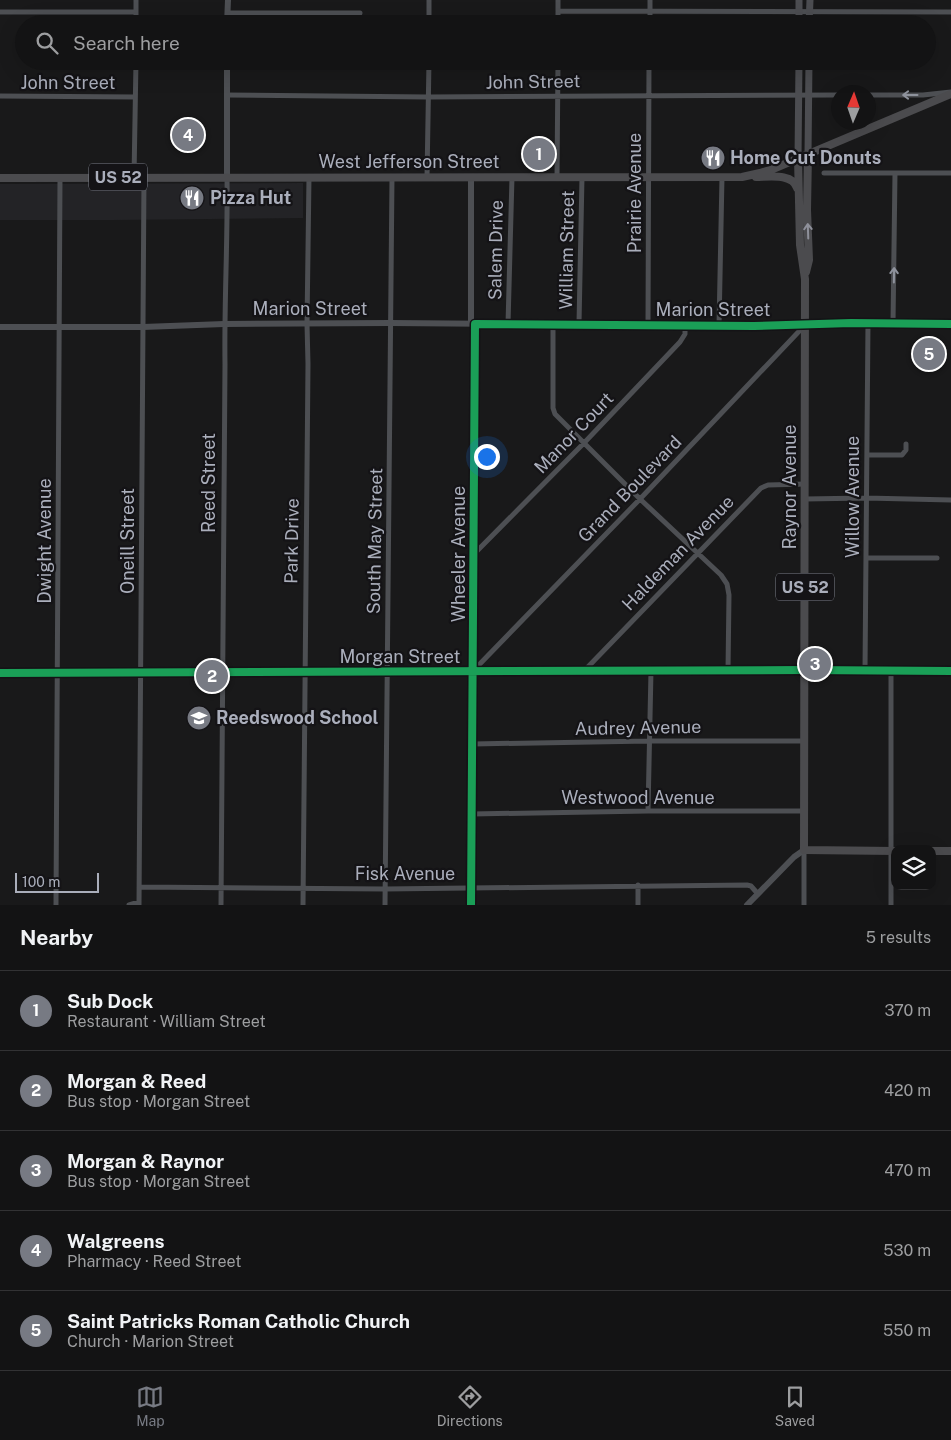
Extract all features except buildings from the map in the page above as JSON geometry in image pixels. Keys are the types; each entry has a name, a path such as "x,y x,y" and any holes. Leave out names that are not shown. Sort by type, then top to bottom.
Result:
{"main road":[{"path":"799,0 799,15"},
{"path":"810,0 810,15"},
{"path":"798,158 799,70"},
{"path":"808,154 809,70"},
{"name":"West Jefferson Street","path":"0,178 742,176 760,173 798,158 951,93"},
{"name":"Raynor Avenue","path":"805,279 809,260 807,210 808,154"},
{"name":"Raynor Avenue","path":"798,158 800,245 805,279 804,850"},
{"name":"US 52","path":"742,176 790,179 796,183 798,191"},
{"path":"804,850 891,850"},
{"path":"936,851 951,851"}],"street":[{"path":"0,12 136,12 136,0"},
{"path":"228,0 228,13 360,13"},
{"path":"429,0 429,15"},
{"path":"558,0 558,15"},
{"path":"650,0 650,12"},
{"path":"558,11 810,10 951,12"},
{"path":"134,177 136,70"},
{"name":"Reed Street","path":"221,905 227,70"},
{"path":"427,177 428,70"},
{"name":"William Street","path":"557,177 558,70"},
{"name":"Prairie Avenue","path":"648,326 649,70"},
{"path":"876,95 951,93"},
{"name":"John Street","path":"227,95 428,97 831,95"},
{"name":"John Street","path":"0,96 135,96"},
{"path":"824,173 951,173"},
{"path":"893,323 895,173"},
{"path":"719,326 722,176"},
{"name":"Oneill Street","path":"139,904 144,177"},
{"name":"Park Drive","path":"303,905 307,324 310,177"},
{"name":"South May Street","path":"385,905 392,177"},
{"name":"Wheeler Avenue","path":"471,177 474,554 472,905"},
{"name":"Salem Drive","path":"508,324 512,177"},
{"name":"William Street","path":"579,324 582,177"},
{"name":"Dwight Avenue","path":"56,905 60,178"},
{"name":"Marion Street","path":"0,327 473,323 648,326 868,323 951,324"},
{"name":"Willow Avenue","path":"865,670 868,323"},
{"name":"William Street","path":"552,324 553,408 555,414 721,575 727,584 729,595 728,670"},
{"name":"Grand Boulevard","path":"473,671 805,324"},
{"name":"Manor Court","path":"474,554 584,443 680,342 685,334 685,326"},
{"path":"867,455 902,455 906,450 906,444"},
{"name":"Haldeman Avenue","path":"584,671 761,488 768,485 805,484"},
{"path":"805,499 951,500"},
{"path":"866,558 937,558"},
{"path":"648,811 651,670"},
{"name":"Morgan Street","path":"0,673 651,670 951,671"},
{"path":"891,670 893,845"},
{"name":"Audrey Avenue","path":"473,744 805,741"},
{"name":"Westwood Avenue","path":"472,814 804,811"},
{"path":"747,905 794,857 804,850"},
{"name":"Raynor Avenue","path":"804,850 804,905"},
{"name":"Fisk Avenue","path":"139,887 385,888 748,885 758,894"},
{"path":"638,886 638,905"},
{"path":"891,905 892,890"},
{"path":"129,905 139,904"}],"shaded area":[{"path":"303,183 303,218 0,220 0,184"}],"cycle path":[{"path":"471,905 475,324 754,326 851,323 951,324"},
{"path":"0,673 951,671"}],"place":[{"name":"Walgreens","path":"188,135"},
{"name":"Sub Dock","path":"539,154"},
{"name":"Home Cut Donuts","path":"713,158"},
{"name":"Pizza Hut","path":"192,198"},
{"name":"Saint Patricks Roman Catholic Church","path":"929,354"},
{"name":"Morgan & Raynor","path":"815,664"},
{"name":"Morgan & Reed","path":"212,676"},
{"name":"Reedswood School","path":"199,718"}]}
